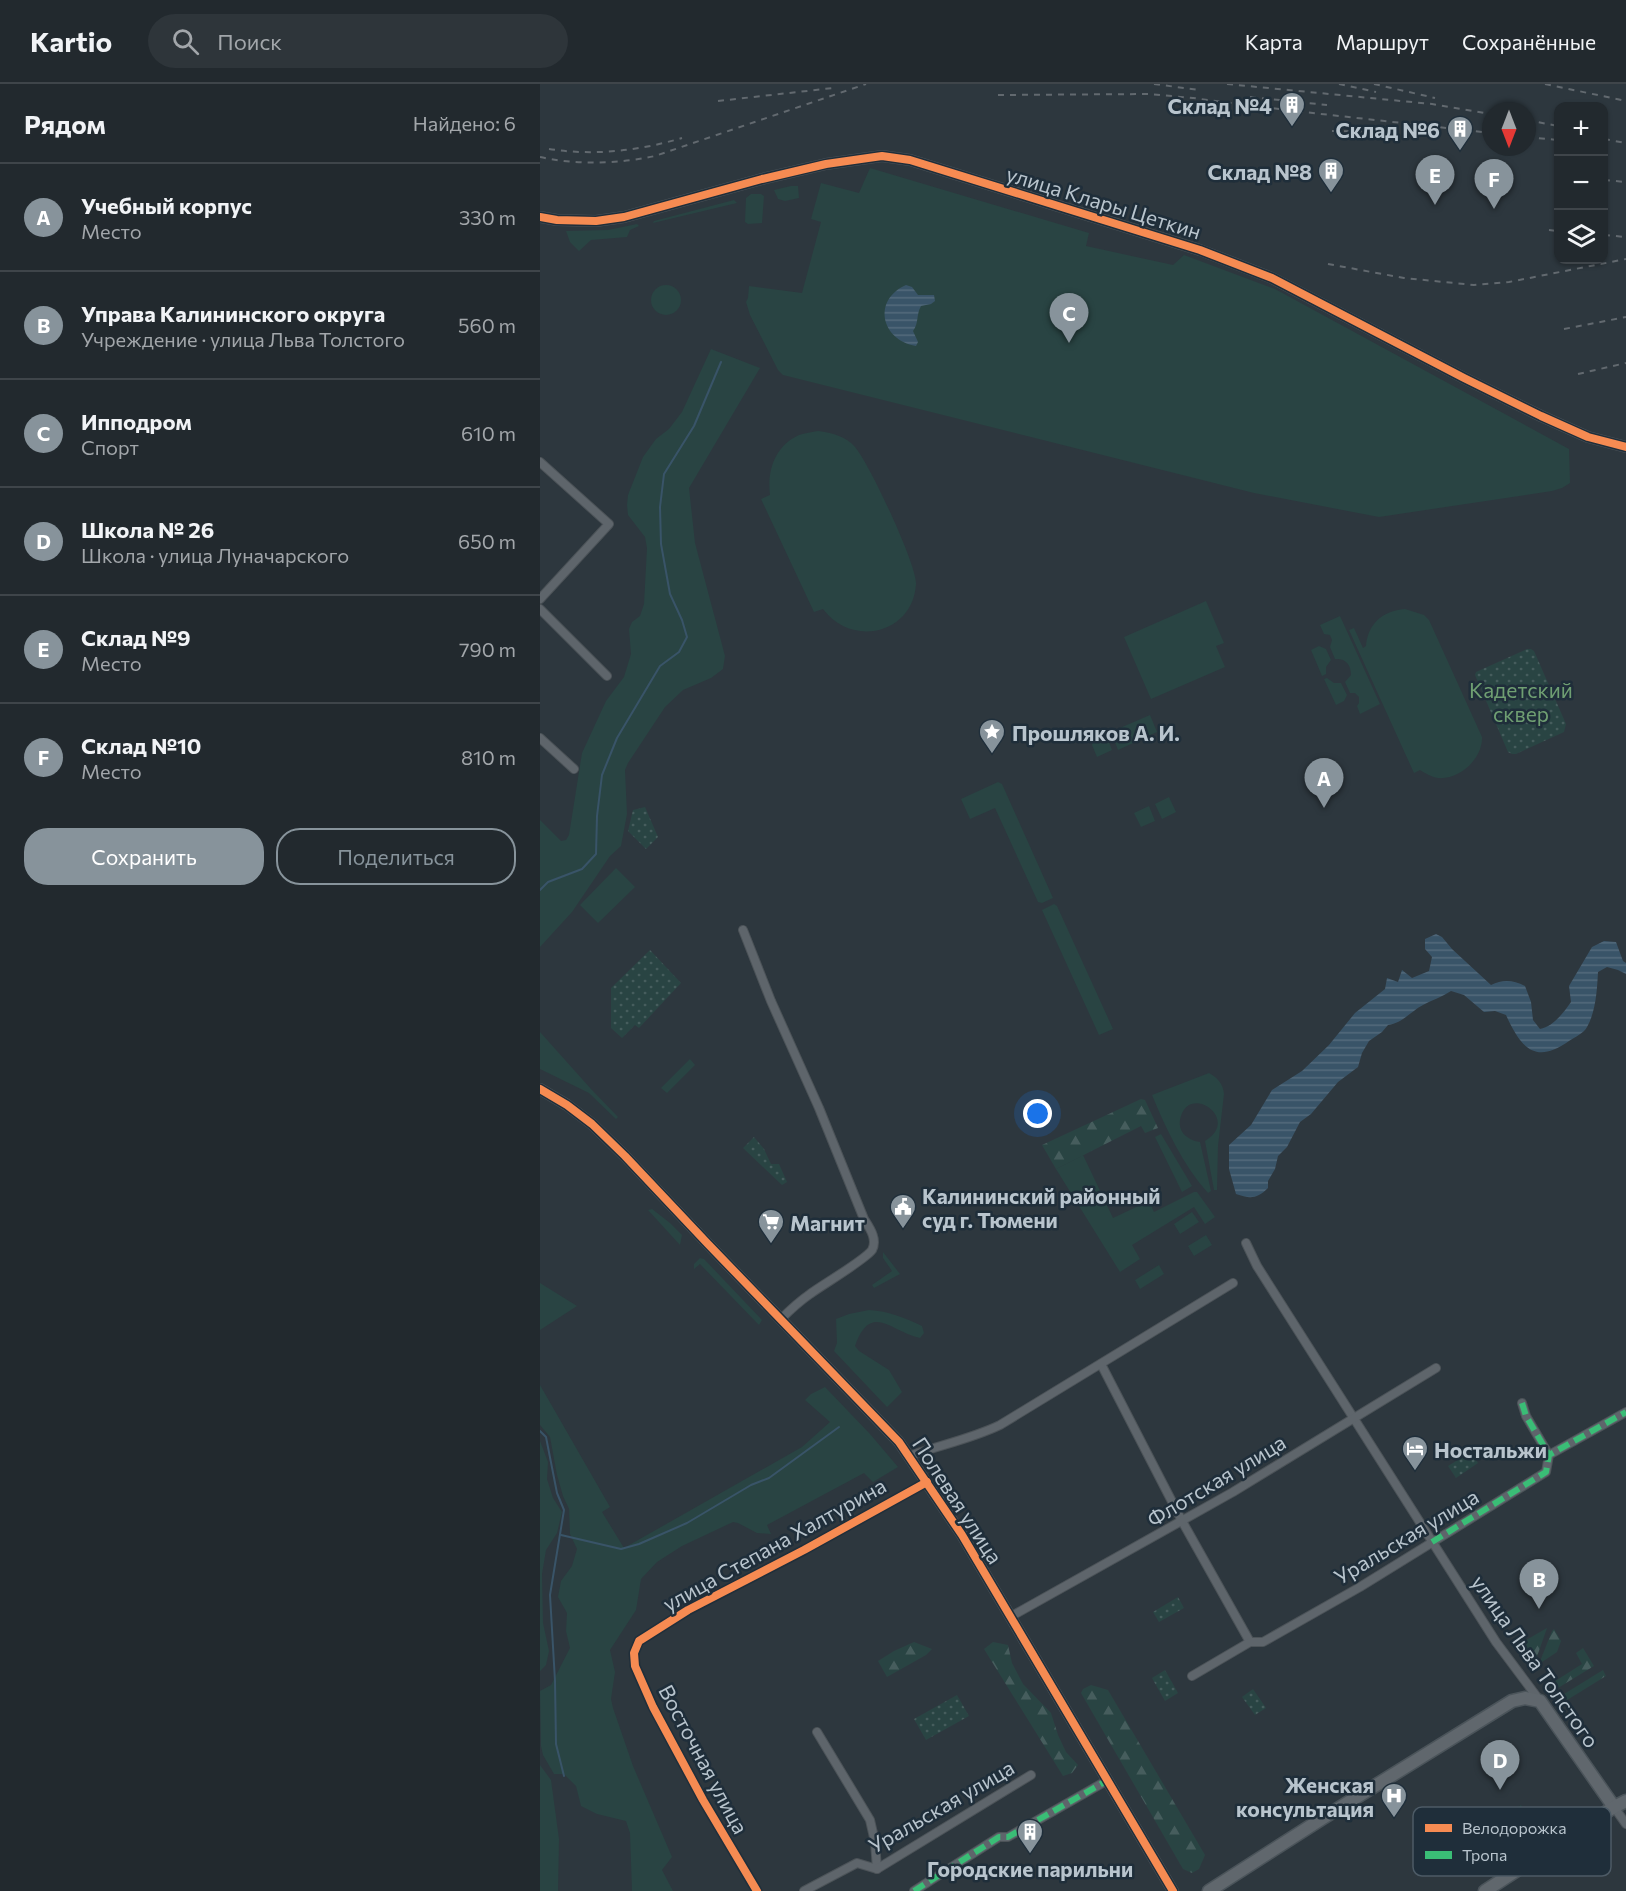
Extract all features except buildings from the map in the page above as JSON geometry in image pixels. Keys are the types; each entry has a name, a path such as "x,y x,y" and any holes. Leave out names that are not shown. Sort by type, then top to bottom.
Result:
{"main road":[{"path":"1209,1891 1512,1701 1525,1698 1540,1701"},
{"name":"улица Льва Толстого","path":"1540,1701 1614,1807"},
{"path":"1611,1809 1626,1801"},
{"path":"1485,1891 1508,1876"}],"street":[{"name":"улица Клары Цеткин","path":"540,217 556,220 596,221 624,217 826,164 882,156 910,160 1200,250 1272,278 1541,416 1588,437 1626,447"},
{"path":"540,462 609,524 540,599"},
{"path":"540,609 607,676"},
{"path":"540,738 574,769"},
{"path":"743,930 874,1241 872,1250 807,1296 781,1319"},
{"name":"Полевая улица","path":"540,1089 567,1105 592,1124 625,1156 899,1442 962,1534 1173,1891"},
{"name":"улица Льва Толстого","path":"1246,1243 1257,1266 1496,1642 1540,1701"},
{"path":"909,1456 945,1443 980,1435 1000,1425 1233,1283"},
{"path":"1101,1365 1182,1521 1250,1642"},
{"name":"Флотская улица","path":"1010,1617 1233,1492 1436,1368"},
{"path":"1522,1403 1526,1416 1550,1455"},
{"name":"Уральская улица","path":"1192,1676 1250,1642 1263,1642 1360,1587 1546,1472 1550,1455 1626,1412"},
{"name":"улица Степана Халтурина","path":"639,1641 688,1610 804,1550 927,1482"},
{"name":"Восточная улица","path":"639,1641 634,1653 635,1666 653,1707 703,1800 757,1891"},
{"path":"817,1732 870,1820 875,1842 877,1869"},
{"name":"Уральская улица","path":"804,1891 857,1863 877,1869 1031,1775"},
{"path":"914,1891 999,1837 1008,1837 1107,1780"},
{"name":"улица Льва Толстого","path":"1614,1807 1626,1824"}],"green space":[{"path":"870,168 1089,233 1086,246 1173,265 1184,255 1275,289 1569,449 1570,483 1552,491 1379,517 1254,493 783,375 778,370 750,315 746,302 749,286 802,293 821,222 811,219 821,183 859,193"},
{"path":"798,186 799,198 785,201 778,199 774,190"},
{"path":"751,194 764,196 762,223 748,224 745,222 746,198"},
{"path":"734,200 737,203 653,223 654,221"},
{"path":"637,224 639,226 630,230 627,237 591,240 579,251 570,242 566,231 608,230"},
{"path":"666,285 677,289 681,300 677,311 666,315 655,311 651,300 655,289"},
{"path":"711,349 760,368 689,488 695,543 725,656 723,669 711,678 683,690 665,707 628,763 625,770 627,814 621,846 610,856 572,912 540,947 540,820 561,841 566,840 569,835 582,753 606,701 624,677 631,654 629,629 632,622 640,616 644,604 647,548 645,537 628,515 628,495 643,457 656,439 669,429 682,412"},
{"path":"818,431 847,440 862,457 891,514 914,573 916,584 912,601 904,614 893,624 879,630 849,629 835,621 823,609 814,612 761,499 770,495 770,477 778,452 799,435"},
{"path":"1206,601 1224,643 1216,646 1225,667 1151,699 1124,637"},
{"path":"1405,609 1424,615 1429,620 1482,737 1479,753 1469,766 1446,778 1428,775 1420,770 1414,773 1349,630 1354,628 1363,648 1366,646 1373,625 1378,620 1389,613"},
{"path":"1340,616 1380,704 1360,714 1357,706 1359,697 1355,693 1350,693 1345,682 1351,675 1349,665 1335,659 1330,647 1332,640 1330,635 1324,634 1320,625"},
{"path":"1319,646 1326,649 1331,660 1326,667 1326,674 1322,676 1311,650"},
{"name":"Кадетский сквер","path":"1527,649 1534,651 1566,724 1564,732 1512,754 1508,752 1475,675 1476,672"},
{"path":"1327,678 1334,683 1341,683 1347,695 1344,701 1336,705 1324,679"},
{"path":"1150,715 1157,732 1118,750 1113,731"},
{"path":"1103,735 1107,737 1112,750 1097,757 1092,745 1093,740"},
{"path":"998,782 1002,784 1053,898 1042,903 1038,902 995,808 970,819 961,799"},
{"path":"1169,797 1176,812 1162,819 1155,804"},
{"path":"1149,806 1155,821 1141,827 1134,813"},
{"path":"645,807 658,837 646,849 628,831 633,810"},
{"path":"616,868 635,887 598,923 580,905"},
{"path":"1054,904 1057,906 1113,1029 1099,1035 1042,910"},
{"path":"650,950 681,983 639,1028 635,1025 622,1038 611,1028 611,988"},
{"path":"540,1032 618,1117 616,1119 589,1093 540,1069"},
{"path":"690,1059 695,1065 667,1093 661,1088"},
{"path":"1209,1073 1220,1082 1224,1094 1218,1146 1217,1190 1214,1190 1205,1141 1215,1133 1218,1124 1216,1115 1202,1104 1194,1103 1186,1107 1180,1121 1184,1134 1200,1142 1211,1191 1208,1193 1176,1146 1152,1095"},
{"path":"1141,1099 1145,1100 1158,1128 1145,1133 1141,1126 1056,1169 1042,1145"},
{"path":"1161,1134 1192,1186 1182,1192 1155,1137"},
{"path":"754,1137 764,1149 771,1164 779,1164 787,1182 782,1185 743,1148"},
{"path":"1083,1155 1113,1218 1149,1201 1154,1212 1194,1192 1197,1192 1215,1217 1205,1224 1194,1207 1132,1245 1140,1259 1120,1272 1056,1169"},
{"path":"652,1209 682,1235 680,1245 648,1210"},
{"path":"1192,1212 1199,1222 1180,1234 1174,1224"},
{"path":"1206,1235 1212,1245 1194,1256 1188,1246"},
{"path":"883,1252 900,1274 874,1288 872,1285 892,1271 883,1258"},
{"path":"700,1258 704,1259 762,1320 759,1325 700,1264 694,1269 694,1264"},
{"path":"1159,1265 1164,1274 1140,1289 1135,1280"},
{"path":"540,1283 577,1306 540,1330"},
{"path":"869,1310 890,1313 909,1320 922,1326 924,1333 920,1338 875,1322 861,1332 855,1346 889,1370 902,1392 887,1407 834,1351 837,1343 836,1319"},
{"path":"540,1385 610,1507 602,1512 624,1548 802,1447 830,1422 805,1400 825,1387 898,1467 873,1482 864,1473 767,1525 771,1534 757,1533 733,1522 682,1546 657,1562 641,1579 636,1610 610,1650 615,1672 611,1699 633,1766 672,1857 662,1870 673,1891 632,1891 630,1833 626,1821 597,1814 581,1806 576,1786 564,1774 554,1774 543,1755 540,1691 551,1685 570,1648 566,1631 567,1613 558,1597 561,1581 572,1566 577,1549 570,1534 569,1509 557,1475 550,1437 540,1425"},
{"path":"540,1441 548,1462 547,1479 553,1498 562,1512 557,1533 546,1550 542,1574 543,1623 549,1651 546,1665 540,1671"},
{"path":"1471,1452 1478,1463 1456,1478 1448,1466"},
{"path":"1178,1597 1184,1608 1159,1622 1153,1612"},
{"path":"1547,1628 1534,1665 1521,1643"},
{"path":"1554,1629 1561,1641 1557,1652 1539,1664 1552,1631"},
{"path":"914,1642 932,1649 926,1655 887,1677 878,1661"},
{"path":"993,1642 1008,1645 1012,1663 1023,1684 1051,1713 1066,1752 1078,1765 1072,1773 1063,1776 984,1649"},
{"path":"1583,1648 1594,1666 1553,1691 1549,1685 1582,1664 1576,1653"},
{"path":"1165,1670 1178,1693 1165,1701 1152,1678"},
{"path":"1603,1670 1606,1676 1559,1705 1556,1699"},
{"path":"1091,1685 1108,1690 1205,1855 1199,1869 1192,1873 1183,1869 1081,1693 1083,1689"},
{"path":"1253,1689 1266,1708 1255,1715 1242,1697"},
{"path":"957,1695 969,1716 926,1740 914,1719"},
{"path":"540,1765 551,1780 559,1839 558,1891 540,1891"}],"water":[{"path":"906,285 912,287 918,295 934,295 935,301 919,309 913,331 918,342 916,346 895,336 888,328 885,319 888,300"},
{"path":"1436,934 1442,937 1491,985 1508,981 1525,986 1531,1002 1533,1020 1540,1029 1554,1022 1571,1002 1569,986 1592,947 1604,941 1616,942 1623,961 1626,963 1626,974 1607,967 1598,972 1594,1007 1587,1027 1577,1036 1547,1052 1538,1052 1524,1044 1506,1015 1495,1011 1484,1012 1464,995 1451,991 1423,1005 1403,1019 1388,1025 1369,1041 1358,1067 1338,1082 1311,1114 1300,1122 1287,1147 1278,1156 1275,1169 1268,1181 1268,1188 1253,1197 1236,1194 1229,1169 1229,1145 1251,1125 1272,1090 1302,1071 1329,1045 1355,1013 1385,989 1387,978 1398,982 1402,970 1412,978 1429,971 1432,957 1425,949 1425,939"}],"waterway":[{"path":"540,890 548,882 582,869 596,854 597,816 602,775 617,738 660,666 679,652 687,637 670,594 661,544 660,507 664,474 694,426 721,362"},
{"path":"561,1535 621,1549 639,1544 687,1523 751,1485 769,1478 839,1427"},
{"path":"540,1431 546,1437 557,1493 564,1510 550,1595 556,1744 564,1776"}],"railway":[{"path":"540,157 598,162 627,161 655,156 866,84"},
{"path":"1154,84 1199,90"},
{"path":"1227,84 1432,104 1482,112"},
{"path":"1339,84 1376,92"},
{"path":"1374,84 1435,98"},
{"path":"1545,84 1626,101"},
{"path":"718,101 833,88"},
{"path":"998,95 1149,94 1482,132"},
{"path":"1250,97 1327,105"},
{"path":"1536,122 1554,125"},
{"path":"1332,131 1422,132"},
{"path":"549,149 583,152 616,151 682,138"},
{"path":"1536,138 1554,140"},
{"path":"1608,140 1626,143"},
{"path":"1608,180 1626,182"},
{"path":"1549,230 1554,231"},
{"path":"1608,235 1626,237"},
{"path":"1328,264 1404,278 1474,285 1509,282 1626,259"},
{"path":"1564,329 1626,317"},
{"path":"1578,374 1626,363"}],"marked path":[{"path":"1522,1403 1526,1416 1549,1455"},
{"path":"1432,1542 1546,1472 1549,1455 1626,1412"},
{"path":"914,1891 999,1837 1008,1837 1108,1780"}],"cycle path":[{"path":"540,217 596,221 624,217 826,164 882,156 910,160 1200,250 1272,278 1541,416 1588,437 1626,447"},
{"path":"540,1089 567,1105 592,1124 625,1156 899,1442 962,1535 1173,1891"},
{"path":"757,1891 703,1800 653,1707 635,1666 634,1653 639,1641 688,1610 804,1550 927,1482"}],"place":[{"name":"Склад №4","path":"1292,128"},
{"name":"Склад №6","path":"1460,152"},
{"name":"Склад №8","path":"1331,194"},
{"name":"Склад №9","path":"1435,205"},
{"name":"Склад №10","path":"1494,209"},
{"name":"Ипподром","path":"1069,343"},
{"name":"Прошляков А. И.","path":"992,755"},
{"name":"Учебный корпус","path":"1324,808"},
{"name":"Калининский районный суд г. Тюмени","path":"903,1230"},
{"name":"Магнит","path":"771,1245"},
{"name":"Ностальжи","path":"1415,1472"},
{"name":"Управа Калининского округа","path":"1539,1609"},
{"name":"Школа № 26","path":"1500,1790"},
{"name":"Женская консультация","path":"1394,1819"},
{"name":"Городские парильни","path":"1030,1855"}]}
